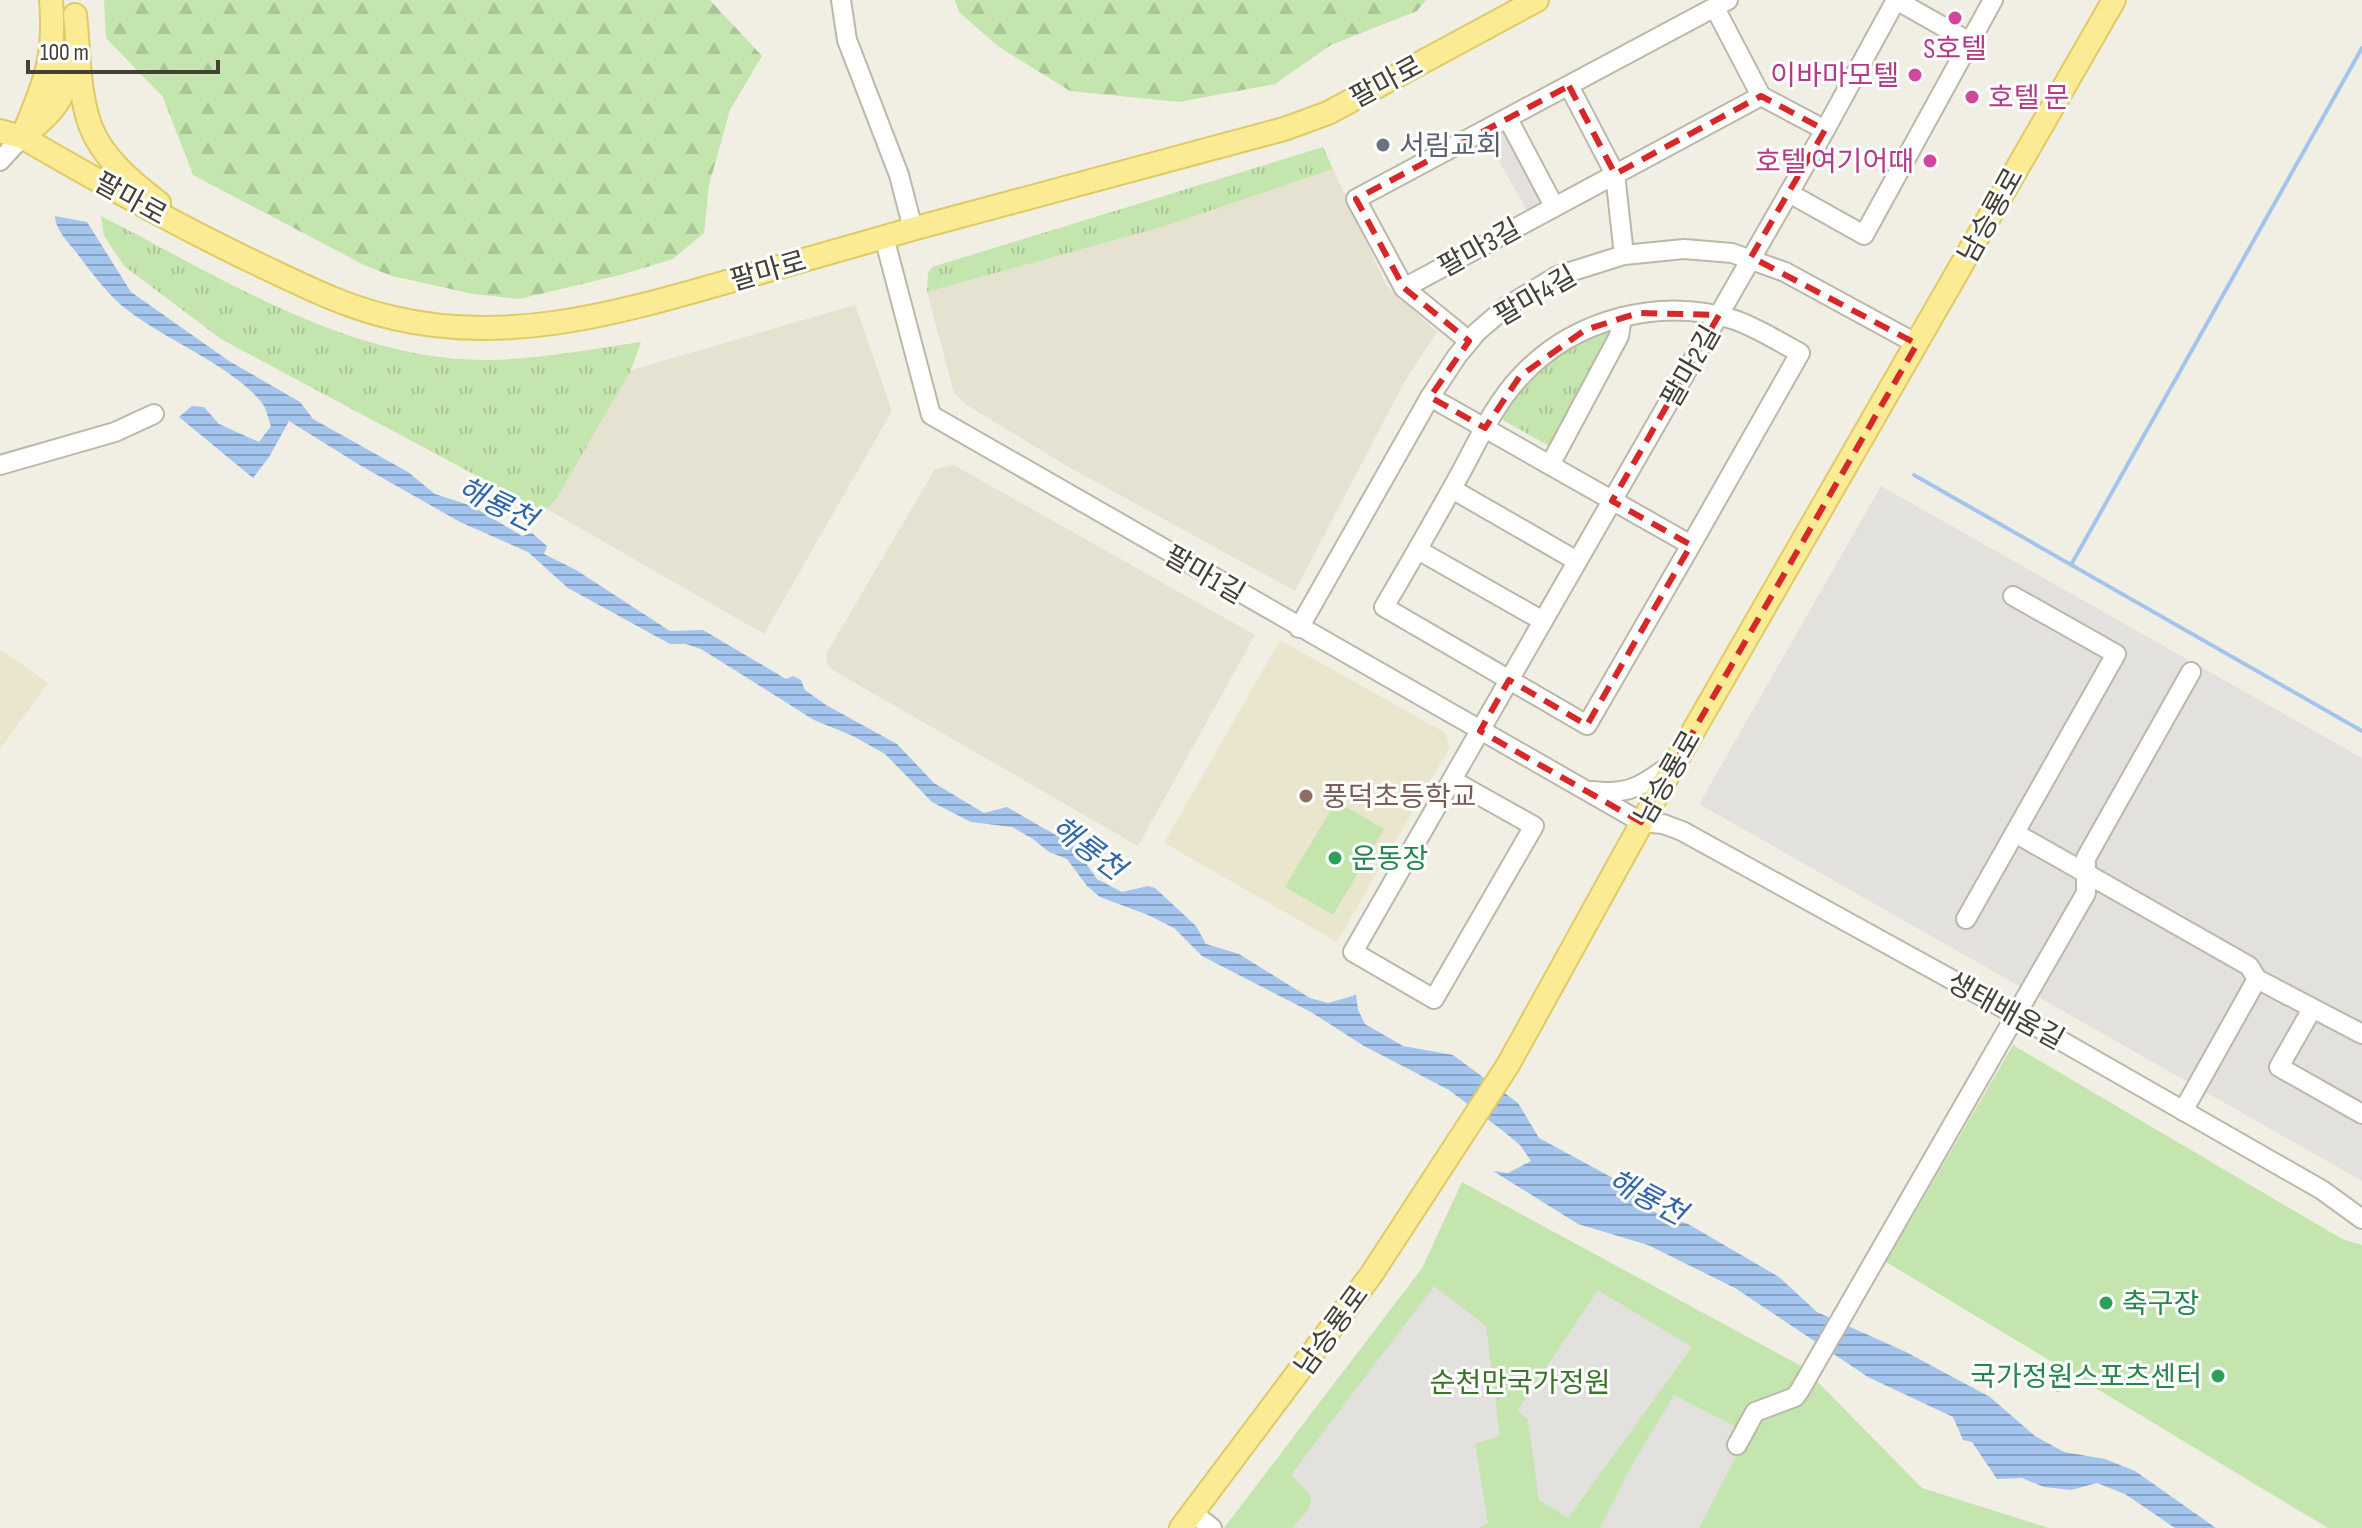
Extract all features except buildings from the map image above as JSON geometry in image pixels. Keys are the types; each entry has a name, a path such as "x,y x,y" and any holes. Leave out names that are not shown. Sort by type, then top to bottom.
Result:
{"main road":[{"path":"22,137 46,81 53,23 51,0"},
{"name":"팔마로","path":"0,131 22,137 197,234 299,284 364,310 430,325 484,329 552,325 659,301 1284,129 1328,113 1537,0"},
{"path":"2085,47 2102,0"},
{"path":"2085,47 2117,0"},
{"path":"22,137 58,104 69,81 74,8"},
{"path":"74,8 90,125 101,146 128,177 197,234"},
{"name":"남승룡로","path":"1187,1520 1363,1286 1448,1161 1508,1065 1641,822 2085,47"}],"street":[{"path":"841,0 847,40 899,175 913,229"},
{"path":"1896,0 1970,42"},
{"name":"팔마2길","path":"1452,780 1534,826 1434,999 1353,952 1719,316 1896,0"},
{"path":"1789,193 1864,235 1993,0"},
{"path":"1469,341 1404,288 1356,199 1722,4 1761,96 1825,130"},
{"path":"1569,86 1615,174 1624,255"},
{"name":"팔마3길","path":"1404,288 1761,96"},
{"name":"팔마3길","path":"1508,119 1554,206"},
{"path":"0,161 22,137"},
{"name":"팔마1길","path":"884,237 931,415 1641,822"},
{"name":"팔마4길","path":"1299,628 1430,397 1469,341 1491,319 1557,276 1624,255 1684,249 1721,251 1751,257 1785,272 1917,344"},
{"path":"1660,312 1719,316 1745,324 1800,353 1587,725 1384,607 1485,428 1520,376 1572,336 1622,317 1660,312"},
{"path":"1550,465 1622,330 1622,317"},
{"path":"1430,397 1691,545"},
{"path":"0,465 115,432 154,414"},
{"path":"1452,489 1577,561"},
{"path":"1418,550 1543,621"},
{"path":"1966,919 2116,654 2013,596"},
{"path":"1737,1445 1755,1412 1795,1397 1870,1272 2086,893 2086,858 2191,672"},
{"path":"1584,790 1611,794 1630,790 1676,761"},
{"name":"생태배움길","path":"1641,822 1663,824 1682,831 2016,1015 2322,1190 2362,1219"},
{"path":"2015,833 2249,966 2257,979 2362,1034"},
{"path":"2183,1111 2257,979"},
{"path":"2317,1012 2279,1067 2362,1114"},
{"path":"1187,1520 1212,1528"}],"highlighted area":[{"path":"1569,86 1615,174 1761,96 1825,130 1751,257 1917,344 1641,822 1480,731 1509,680 1587,725 1691,545 1612,501 1719,315 1638,313 1585,330 1520,376 1485,428 1430,397 1469,341 1404,288 1356,199"}],"shaded area":[{"path":"1507,128 1547,203 1529,214 1486,138"},
{"path":"1333,169 1386,285 1437,332 1405,381 1295,591 1067,466 968,406 954,393 927,292 1162,227"},
{"path":"855,305 892,411 764,634 547,509 631,370"},
{"path":"954,465 1255,635 1138,846 831,669 827,662 826,654 935,469"},
{"path":"1881,486 2362,758 2362,1181 1699,804"},
{"name":"풍덕초등학교","path":"1280,640 1444,732 1448,740 1449,749 1337,942 1164,843"},
{"path":"0,649 48,683 0,749"},
{"path":"1434,1286 1486,1326 1500,1436 1475,1444 1488,1523 1479,1528 1292,1528 1308,1510 1311,1499 1291,1475"},
{"path":"1598,1290 1692,1347 1568,1518 1539,1500 1528,1420 1517,1411"},
{"path":"1674,1395 1748,1433 1699,1528 1600,1528 1630,1468"}],"green space":[{"path":"104,0 710,0 762,56 730,110 709,185 704,233 673,259 519,299 473,294 392,276 364,265 193,175 163,97 106,38"},
{"path":"955,0 1426,0 1417,11 1331,45 1275,84 1179,102 1070,91 999,47 959,12"},
{"path":"1323,147 1333,169 1162,227 927,292 928,273 932,267"},
{"path":"101,216 288,312 387,347 438,357 490,360 547,356 641,342 631,370 556,499 547,509 539,509 221,339 124,266 104,236"},
{"path":"1608,324 1614,332 1551,447 1499,418 1509,401 1545,360"},
{"name":"운동장","path":"1336,801 1384,829 1333,915 1285,887"},
{"name":"국가정원스포츠센터","path":"2013,1045 2342,1239 2362,1245 2362,1528 2328,1528 1886,1262"},
{"name":"순천만국가정원","path":"1462,1182 1803,1367 1922,1488 2049,1528 1224,1528 1422,1268"}],"water":[{"path":"55,216 87,222 131,292 229,361 300,402 313,419 408,472 435,494 472,506 522,536 532,533 547,546 544,554 576,570 670,631 703,630 786,679 793,676 801,680 805,690 897,744 934,783 984,813 1007,807 1073,845 1097,879 1122,892 1148,886 1155,888 1196,926 1206,944 1239,954 1310,998 1328,1003 1356,995 1358,1010 1365,1024 1403,1046 1453,1055 1518,1103 1539,1138 1624,1184 1649,1210 1688,1224 1779,1277 1817,1312 1906,1352 1990,1397 2035,1436 2064,1452 2105,1459 2135,1471 2216,1528 2175,1528 2125,1494 2097,1483 2071,1490 2044,1487 2022,1478 1997,1479 1972,1442 1963,1440 1953,1417 1868,1377 1735,1288 1648,1245 1578,1224 1493,1171 1508,1173 1531,1161 1520,1145 1449,1090 1364,1046 1311,1012 1202,956 1174,928 1100,897 1087,886 1067,859 1049,852 1033,839 1012,827 971,822 932,802 885,754 853,736 814,720 701,649 686,644 670,644 568,588 528,552 460,522 289,421 253,478 179,417 192,406 204,407 219,424 259,442 271,426 262,403 235,378 145,323 122,305 66,240"}],"waterway":[{"path":"2071,565 2362,48"},
{"path":"1914,475 2362,731"},
{"path":"2052,1386 2058,1390"}],"place":[{"name":"S호텔","path":"1955,18"},
{"name":"이바마모텔","path":"1915,75"},
{"name":"호텔 문","path":"1972,97"},
{"name":"서림교회","path":"1383,145"},
{"name":"호텔 여기어때","path":"1930,161"},
{"name":"풍덕초등학교","path":"1306,796"},
{"name":"운동장","path":"1335,858"},
{"name":"축구장","path":"2106,1303"},
{"name":"국가정원스포츠센터","path":"2218,1376"}],"water label":[{"name":"해룡천","path":"497,504"},
{"name":"해룡천","path":"1088,848"},
{"name":"해룡천","path":"1647,1197"}]}
